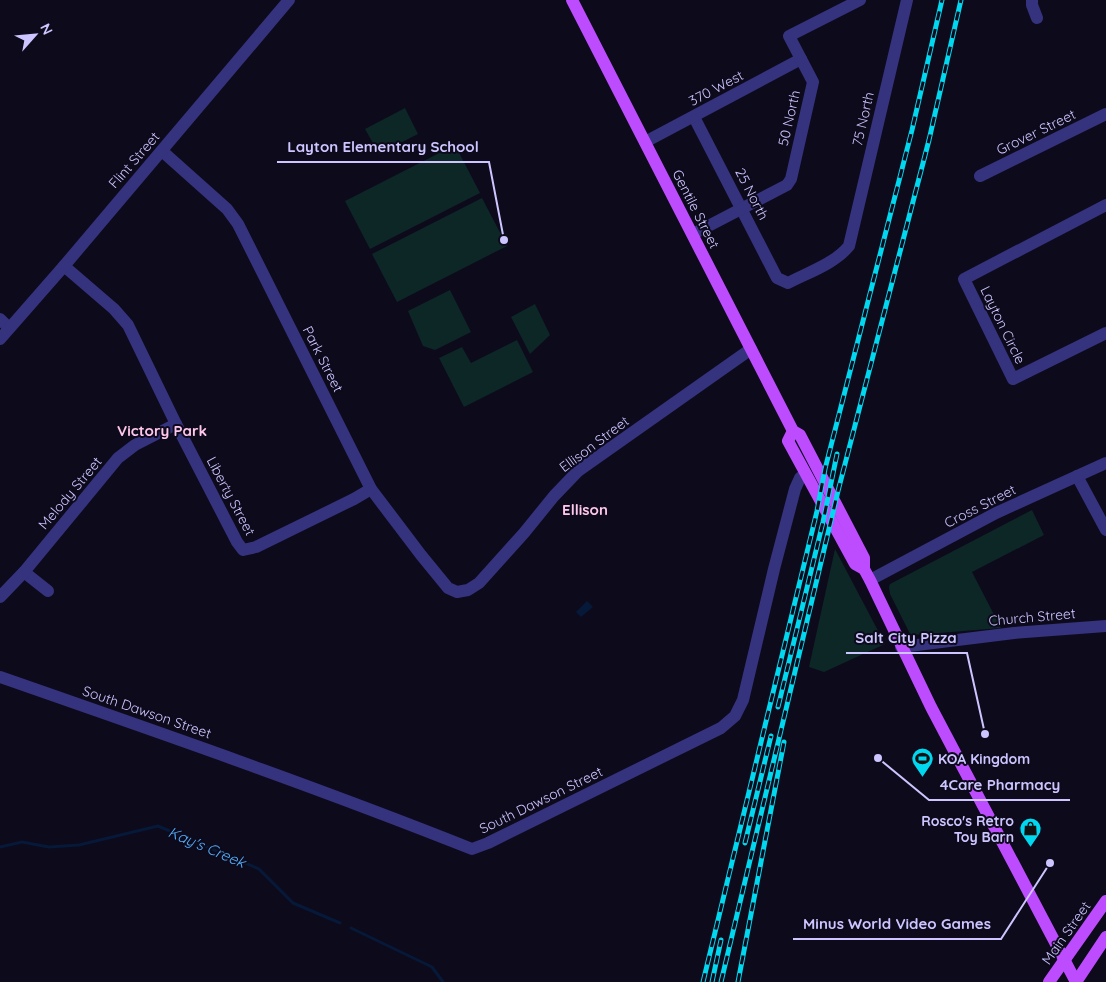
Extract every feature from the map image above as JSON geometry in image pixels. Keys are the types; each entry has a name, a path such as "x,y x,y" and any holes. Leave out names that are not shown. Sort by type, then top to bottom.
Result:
{"main road":[{"name":"Gentile Street","path":"572,0 793,431 800,435 864,558 867,574 901,647 982,807 1076,982"},
{"name":"Gentile Street","path":"793,431 788,441 805,474 855,564 867,574"},
{"name":"Main Street","path":"1050,982 1106,901"},
{"path":"1076,982 1106,937"}],"street":[{"name":"Flint Street","path":"0,339 5,324 64,266 289,0"},
{"name":"50 North","path":"743,209 787,185 791,179 813,82 789,36 860,0"},
{"name":"75 North","path":"784,283 788,283 833,260 849,246 907,0"},
{"path":"1032,0 1036,18"},
{"name":"370 West","path":"645,142 801,59"},
{"name":"Grover Street","path":"980,176 1106,114"},
{"name":"25 North","path":"694,117 777,278 784,283"},
{"name":"Park Street","path":"162,151 227,209 238,224 371,489 448,588"},
{"name":"Layton Circle","path":"1106,205 964,279 1013,380 1106,333"},
{"path":"692,234 743,209"},
{"name":"Liberty Street","path":"64,266 114,309 128,325 176,424 237,542 243,550 256,548 371,489"},
{"name":"Ellison Street","path":"448,588 457,592 468,590 479,583 578,471 751,349"},
{"name":"Melody Street","path":"0,597 24,572 118,458 135,445 176,424"},
{"name":"Cross Street","path":"867,574 1106,463"},
{"name":"South Dawson Street","path":"0,677 244,762 381,812 472,849 482,846 721,728 735,716 743,700 795,489 800,478 805,474"},
{"path":"1077,476 1106,530"},
{"path":"24,572 48,592"},
{"name":"Church Street","path":"901,647 1014,633 1106,626"}],"green space":[{"path":"405,108 418,134 379,154 365,129"},
{"path":"455,145 480,193 370,249 345,201"},
{"path":"482,198 507,246 397,302 372,254"},
{"path":"450,290 471,332 435,350 423,346 408,311"},
{"path":"535,304 550,335 530,354 511,317"},
{"path":"517,340 533,372 464,407 439,358 462,347 471,363"},
{"path":"1032,510 1044,535 972,572 1001,628 910,634 890,594 890,584"},
{"path":"835,549 885,644 824,672 809,667"}],"water":[{"path":"587,601 593,607 581,617 576,612"}],"waterway":[{"name":"Kay's Creek","path":"0,847 22,842 49,847 79,845 158,826 259,869 293,903 340,923"},
{"name":"Kay's Creek","path":"351,928 432,967 443,982"}],"railway":[{"path":"703,982 817,511 825,469 912,130 942,0"},
{"path":"721,982 838,491 929,140 961,0"},
{"path":"778,707 823,522 837,454"},
{"path":"745,843 771,736"},
{"path":"738,982 784,742"},
{"path":"712,982 721,940"}],"place":[{"name":"Layton Elementary School","path":"504,240"},
{"name":"Salt City Pizza","path":"985,734"},
{"name":"4Care Pharmacy","path":"878,758"},
{"name":"KOA Kingdom","path":"922,778"},
{"name":"Rosco's Retro Toy Barn","path":"1030,848"},
{"name":"Minus World Video Games","path":"1050,863"}],"district":[{"name":"Victory Park","path":"162,430"},
{"name":"Ellison","path":"585,509"}]}
